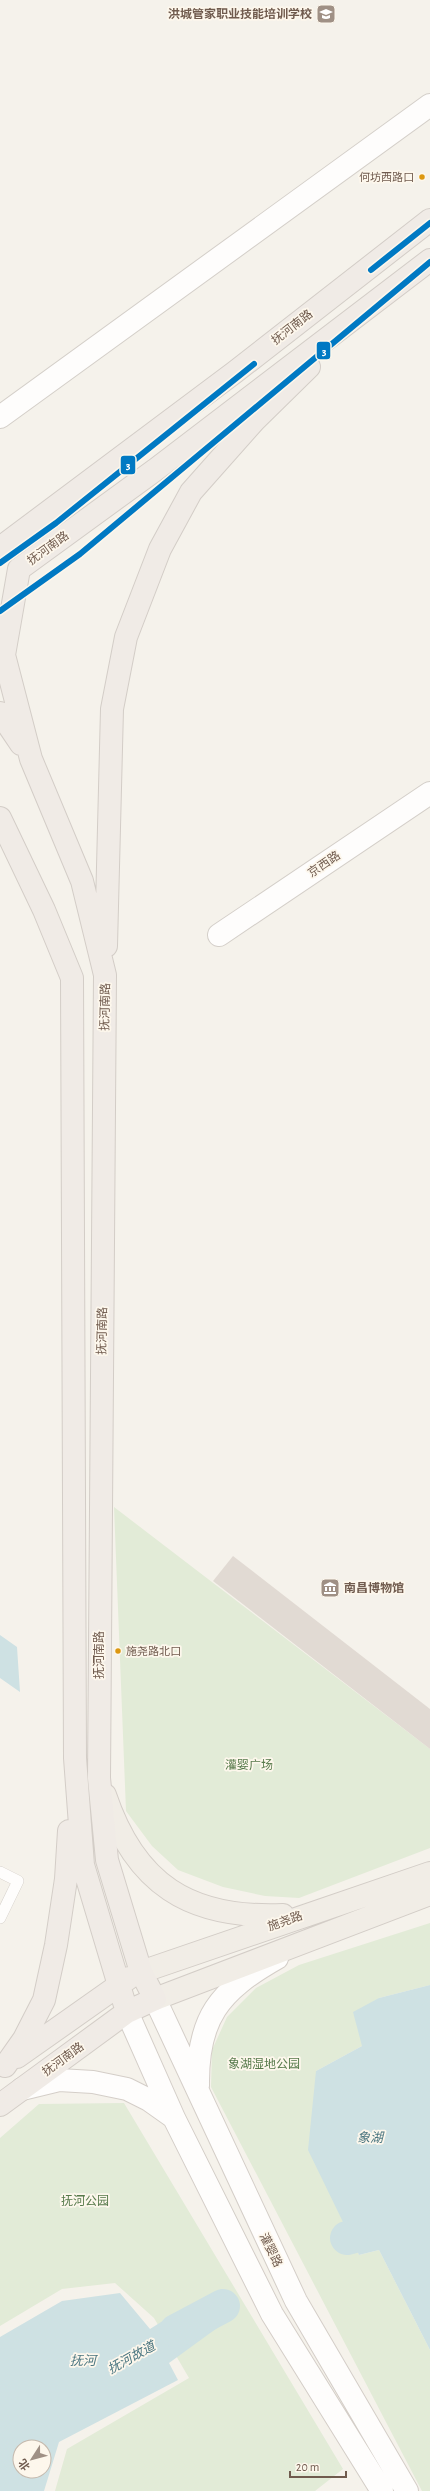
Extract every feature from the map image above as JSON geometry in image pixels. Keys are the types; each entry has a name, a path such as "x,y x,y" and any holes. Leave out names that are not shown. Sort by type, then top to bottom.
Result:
{"highway":[{"name":"抚河南路","path":"0,548 235,372 430,220"},
{"name":"抚河南路","path":"0,2105 126,2012 155,1999 141,1972 107,1860 99,1778 105,975 82,881 31,759 4,655 19,569 154,470 430,260"},
{"path":"105,975 112,709 126,637 160,549 191,492 254,421 375,302"},
{"path":"0,581 19,569"},
{"path":"0,713 31,759"},
{"name":"抚河南路","path":"0,818 44,910 72,978 75,1758 83,1865 126,2012"},
{"path":"3,2068 24,2039 46,1993 56,1945 66,1879 75,1758"},
{"path":"3,2068 117,1985 141,1972"}],"main road":[{"path":"0,417 430,105"},
{"name":"京西路","path":"219,935 430,793"},
{"path":"99,1778 114,1822 131,1850 153,1879 183,1899 223,1911 255,1916 306,1914"},
{"name":"施尧路","path":"141,1972 430,1872"},
{"name":"施尧路","path":"155,1999 430,1894"},
{"path":"198,2093 198,2056 203,2032 210,2015 244,1979 259,1968 315,1937"},
{"name":"灌婴路","path":"155,1999 296,2301 407,2491"},
{"path":"126,2012 174,2118 272,2314 382,2491"},
{"path":"20,2090 59,2080 93,2082 127,2089 149,2100 174,2118"}],"lane":[{"path":"0,1872 18,1881 0,1918"}],"green space":[{"name":"灌婴广场","path":"114,1507 430,1749 430,1848 299,1898 265,1896 223,1887 178,1870 152,1846 126,1811"},
{"name":"象湖湿地公园","path":"430,1923 430,1985 379,1998 362,2046 316,2071 343,2218 359,2255 379,2250 430,2350 430,2491 422,2491 211,2087 212,2050 227,2017 256,1988 299,1965"},
{"name":"抚河公园","path":"124,2103 343,2469 315,2491 55,2491 67,2449 189,2378 154,2318 115,2283 62,2289 0,2326 0,2138 39,2104"}],"water":[{"path":"0,1635 17,1647 20,1692 0,1678"},
{"name":"象湖","path":"430,1985 430,2350 379,2250 359,2255 308,2150 316,2071 362,2046 353,2012 379,1998"},
{"name":"抚河","path":"120,2293 150,2329 177,2312 212,2294 224,2323 169,2363 178,2380 59,2442 52,2465 52,2439 12,2439 12,2479 48,2479 44,2491 0,2491 0,2337 62,2301"}],"building":[{"path":"233,1556 430,1709 430,1749 213,1581"}],"waterway":[{"name":"抚河故道","path":"347,2238 351,2237"},
{"name":"抚河故道","path":"176,2331 223,2306"}],"transit line":[{"name":"3","path":"371,270 430,223"},
{"name":"3","path":"0,611 80,554 430,262"},
{"name":"3","path":"0,563 56,523 254,364"}],"place":[{"name":"洪城管家职业技能培训学校","path":"326,14"},
{"name":"何坊西路口","path":"422,177"},
{"name":"南昌博物馆","path":"330,1588"},
{"name":"施尧路北口","path":"118,1651"}]}
